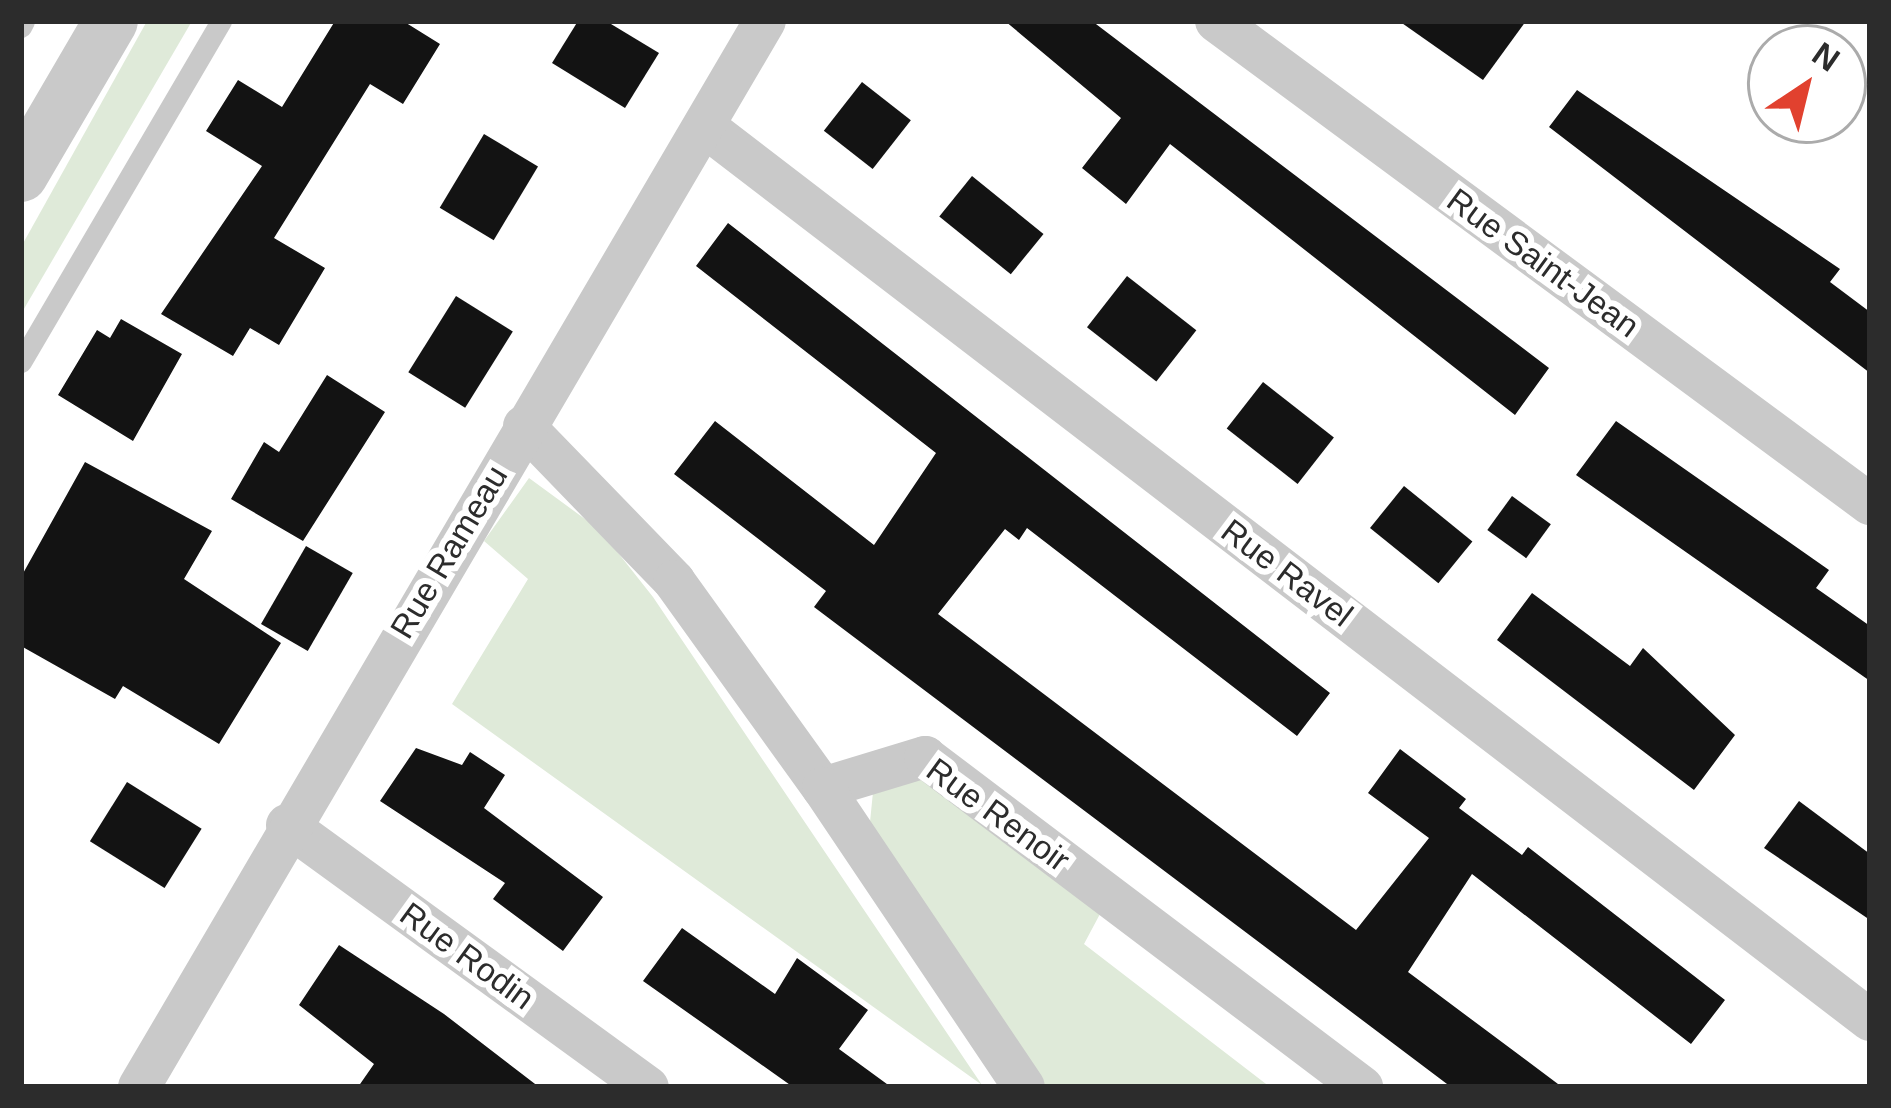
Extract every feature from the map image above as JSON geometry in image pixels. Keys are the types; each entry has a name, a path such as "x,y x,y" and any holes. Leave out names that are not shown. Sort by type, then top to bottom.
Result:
{"street":[{"path":"21,175 111,21"},
{"name":"Rue Rameau","path":"139,1087 286,825 765,21"},
{"name":"Rue Saint-Jean","path":"1216,21 1870,504"},
{"name":"Rue Ravel","path":"704,126 1870,1020"},
{"path":"524,426 674,580 823,788 1024,1087"},
{"name":"Rue Renoir","path":"823,788 925,757 1362,1087"},
{"name":"Rue Rodin","path":"286,825 648,1087"}],"lane":[{"path":"21,362 221,21"}],"green space":[{"path":"147,21 192,21 21,314 21,247"},
{"path":"529,478 600,530 653,597 982,1085 452,704 528,579 484,541"},
{"path":"898,776 930,782 1100,914 1084,944 1270,1087 1044,1087 870,822 873,792"}],"building":[{"path":"335,21 403,21 440,44 403,104 370,84 274,238 325,268 279,345 250,328 233,356 161,314 262,166 206,131 238,80 282,107"},
{"path":"578,21 606,21 659,53 625,108 552,63"},
{"path":"1005,21 1092,21 1549,368 1515,415 1170,144 1126,204 1082,168 1121,118"},
{"path":"1399,21 1526,21 1483,80"},
{"path":"862,82 911,120 873,169 824,131"},
{"path":"1577,90 1840,269 1830,282 1870,312 1870,373 1549,127"},
{"path":"484,134 538,166 494,240 440,208"},
{"path":"972,176 1043,234 1011,274 939,216"},
{"path":"728,223 1330,693 1297,736 1027,528 1019,540 1005,529 938,614 1356,930 1429,838 1368,793 1400,749 1466,799 1459,808 1522,855 1528,847 1725,1000 1691,1044 1472,874 1408,972 1562,1087 1451,1087 814,607 826,591 674,474 715,421 874,545 936,453 696,266"},
{"path":"1127,276 1196,330 1156,381 1087,327"},
{"path":"456,296 513,332 465,408 408,372"},
{"path":"121,319 182,354 133,441 58,395 97,330 110,338"},
{"path":"327,375 385,412 303,541 231,499 264,442 279,452"},
{"path":"1263,382 1334,437 1298,484 1227,428"},
{"path":"1616,421 1829,570 1816,588 1870,626 1870,681 1576,475"},
{"path":"85,462 212,531 184,579 281,643 219,744 123,686 115,699 21,646 21,577"},
{"path":"1404,486 1472,541 1438,583 1370,528"},
{"path":"1512,496 1551,524 1526,558 1487,530"},
{"path":"306,546 353,573 308,651 261,624"},
{"path":"1532,593 1630,666 1643,648 1735,735 1694,790 1497,640"},
{"path":"416,748 462,765 470,752 505,775 484,808 603,897 563,951 493,899 505,883 380,801"},
{"path":"127,782 202,829 165,888 90,841"},
{"path":"1799,801 1870,854 1870,920 1764,848"},
{"path":"682,928 775,994 797,958 868,1010 839,1049 891,1087 793,1087 643,981"},
{"path":"339,945 444,1014 539,1087 358,1087 374,1064 299,1005"}]}
